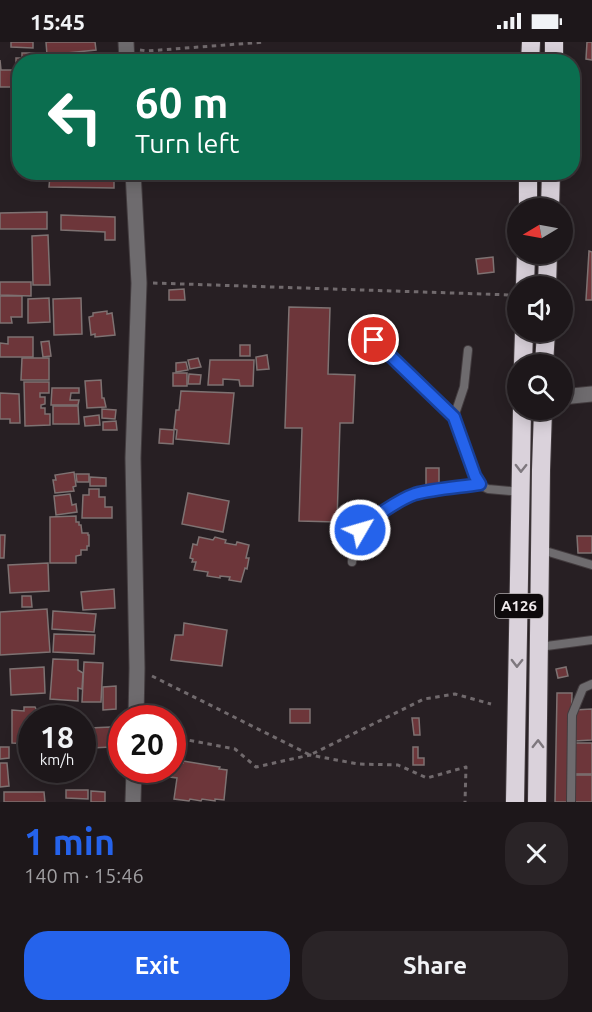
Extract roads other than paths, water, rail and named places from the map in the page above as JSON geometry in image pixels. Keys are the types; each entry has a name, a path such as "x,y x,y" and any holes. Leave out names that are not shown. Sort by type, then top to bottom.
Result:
{"highway":[{"path":"528,180 528,198"},
{"path":"550,198 551,180"},
{"name":"A126","path":"515,802 522,420"},
{"name":"A126","path":"537,802 543,420"}],"street":[{"path":"133,180 139,283 133,458 136,705"},
{"path":"573,396 592,394"},
{"path":"133,802 134,783"}],"lane":[{"path":"374,340 454,417 480,484 488,489 521,492"},
{"path":"454,417 464,387 468,350"},
{"path":"352,562 353,544 360,530 404,499 415,494 480,484"},
{"path":"540,550 592,565"},
{"path":"539,647 592,640"},
{"path":"571,802 572,715 583,688 592,684"}]}
